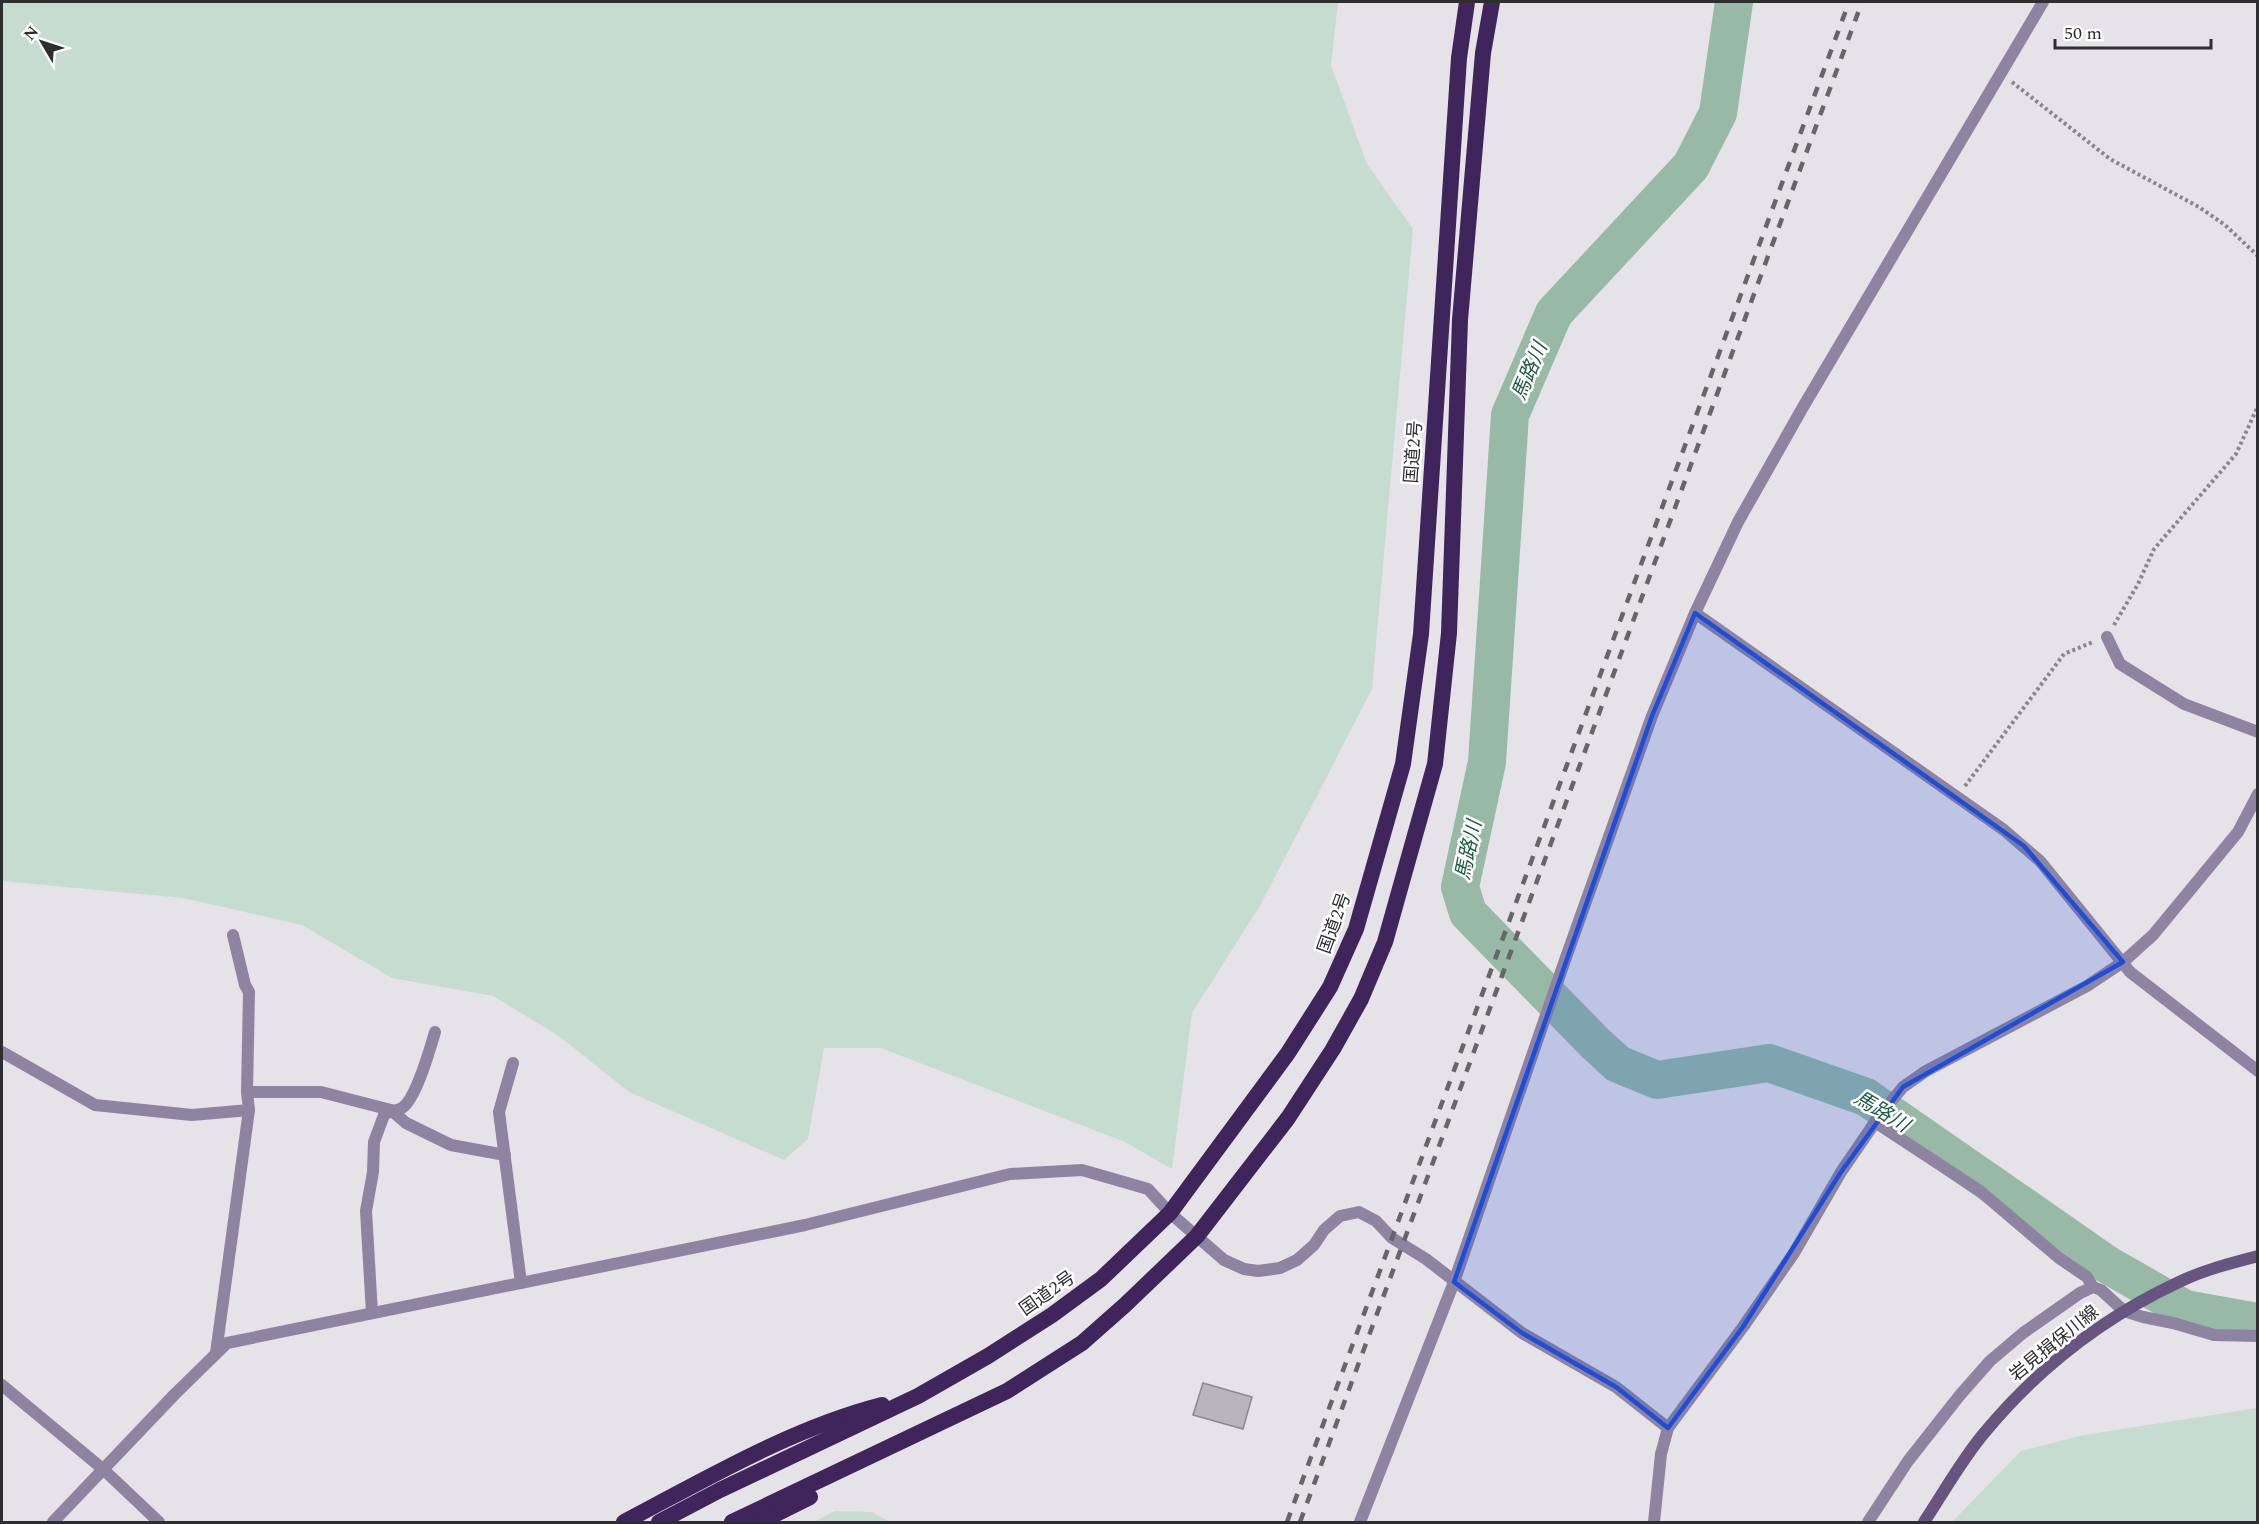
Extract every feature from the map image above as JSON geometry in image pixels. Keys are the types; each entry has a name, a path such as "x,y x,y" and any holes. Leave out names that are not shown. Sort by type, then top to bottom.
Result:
{"highway":[{"name":"国道2号","path":"659,1522 720,1490 918,1396 988,1356 1052,1315 1101,1279 1170,1213 1288,1053 1330,987 1356,929 1403,764 1421,634 1459,69 1467,2"},
{"path":"732,1522 1007,1391 1082,1343 1197,1236 1288,1118 1333,1049 1361,999 1385,942 1434,764 1449,633 1460,320 1483,52 1492,2"},
{"path":"624,1522 736,1463 845,1414 918,1396"},
{"path":"760,1522 905,1450 938,1424"}],"main road":[{"name":"岩見揖保川線","path":"1924,1522 1984,1434 2019,1393 2058,1357 2101,1325 2139,1302 2181,1281 2258,1256"}],"street":[{"path":"1360,1522 1454,1282 1652,716 1695,613 1738,522 1803,407 2043,2"},
{"path":"1695,613 2004,830 2040,861 2130,972 2258,1071"},
{"path":"2107,637 2120,664 2184,704 2258,732"},
{"path":"1654,1522 1661,1454 1668,1428 1788,1262 1841,1172 1895,1096 1903,1087 1926,1071 2087,986 2123,962 2154,935 2238,832 2258,794"},
{"path":"216,1353 249,1110 247,1092 249,992 245,985 232,935"},
{"path":"247,1092 321,1092 391,1110 402,1108 409,1100 423,1071 435,1032"},
{"path":"2,1052 95,1105 192,1115 249,1110"},
{"path":"513,1063 499,1112 521,1283"},
{"path":"391,1110 406,1123 451,1145 505,1155"},
{"path":"372,1313 366,1212 373,1172 374,1142 384,1115 391,1110"},
{"path":"1877,1119 1980,1191 2059,1258 2087,1277 2093,1287 2101,1290 2124,1311 2214,1335 2258,1336"},
{"path":"53,1522 227,1343 805,1225 1010,1174 1082,1170 1148,1189 1170,1213 1224,1260 1244,1269 1258,1271 1280,1268 1297,1260 1340,1216 1359,1212 1376,1221 1392,1238 1426,1259 1522,1333 1616,1387 1668,1428"},
{"path":"1868,1522 1908,1461 1990,1361 2023,1333 2080,1293 2093,1287"},
{"path":"2,1385 104,1470 159,1522"}],"path":[{"path":"2000,73 2110,159 2199,207 2225,225 2258,256"},
{"path":"1957,796 2064,654 2107,637 2138,584 2154,549 2236,454 2258,406"}],"highlighted area":[{"path":"1695,613 2024,846 2123,962 1903,1087 1841,1172 1743,1327 1668,1428 1616,1387 1522,1333 1454,1282 1652,716"}],"green space":[{"path":"2,2 1338,2 1331,65 1367,164 1413,229 1372,689 1261,904 1192,1013 1172,1169 1125,1142 881,1048 824,1048 808,1139 784,1160 629,1092 559,1036 493,996 392,978 302,925 183,898 2,881"},
{"path":"2257,1408 2257,1522 1952,1522 2021,1451 2084,1435"},
{"path":"835,1511 872,1512 890,1522 814,1522"}],"building":[{"path":"1203,1383 1252,1397 1243,1429 1193,1415"}],"waterway":[{"name":"馬路川","path":"1734,2 1718,113 1691,166 1554,313 1510,415 1487,762 1460,887 1468,913 1618,1064 1657,1080 1769,1063 1866,1097 2108,1265 2185,1309 2258,1322"}],"railway":[{"path":"1287,1522 1849,2"},
{"path":"1300,1522 1862,2"}]}
